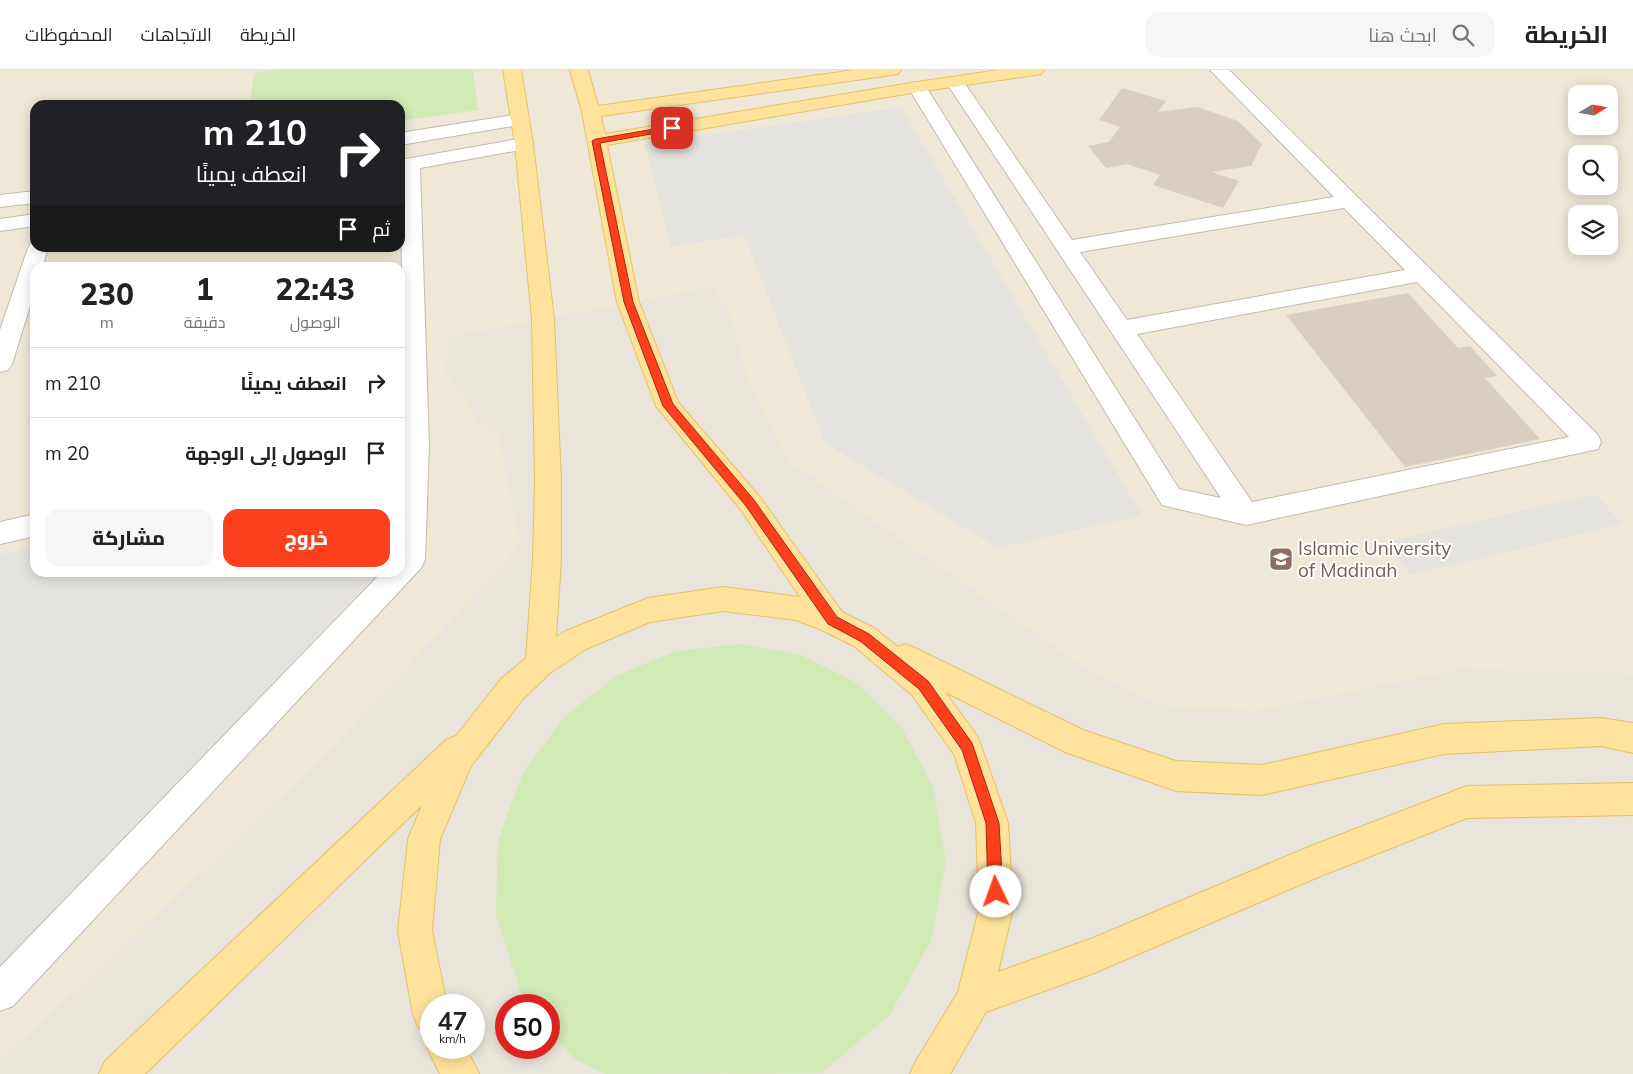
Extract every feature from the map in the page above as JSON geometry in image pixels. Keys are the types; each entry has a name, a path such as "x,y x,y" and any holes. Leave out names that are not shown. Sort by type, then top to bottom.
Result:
{"main road":[{"path":"515,70 543,320 548,482 547,559 540,664"},
{"path":"579,70 591,112 628,302 668,406 750,503 832,621"},
{"path":"591,112 892,70"},
{"path":"596,141 917,87 1035,70"},
{"path":"427,994 414,931 424,838 459,756 512,689 540,664 576,640 648,610 723,599 796,608 832,621 1076,742 1176,776 1262,780 1444,739 1601,732 1633,738"},
{"path":"864,637 923,685 967,747 992,823 996,909 974,999 929,1074"},
{"path":"118,1074 486,722"},
{"path":"974,999 1094,955 1311,863 1467,802 1633,800"},
{"path":"452,1059 460,1074"}],"street":[{"path":"917,87 1171,498 1246,514 1590,442 1219,70"},
{"path":"955,82 1246,514"},
{"path":"405,139 521,132"},
{"path":"405,567 411,560 405,166 521,132"},
{"path":"0,201 30,197"},
{"path":"1067,248 1350,201"},
{"path":"0,225 30,221"},
{"path":"0,364 30,272"},
{"path":"1122,329 1422,274"},
{"path":"0,532 30,526"},
{"path":"0,993 395,577"}],"shaded area":[{"path":"0,70 1633,70 1633,1074 0,1074"},
{"name":"Islamic University of Madinah","path":"0,70 1633,70 1633,674 1459,669 1256,711 1155,705 1092,673 790,462 746,373 729,311 711,287 449,337 445,374 465,398 476,421 498,434 520,545 320,761 0,1061"},
{"path":"901,107 1142,515 998,548 825,443 744,235 671,247 645,144"},
{"path":"1595,494 1623,524 1410,575 1386,542"},
{"path":"30,547 30,577 373,577 0,978 0,554"}],"green space":[{"path":"276,70 473,70 478,110 405,120 405,100 251,100 254,73"},
{"path":"739,644 801,655 857,683 902,728 933,787 946,862 931,941 889,1016 821,1073 605,1074 573,1058 560,1042 560,994 521,993 496,916 498,841 523,773 564,717 616,676 676,651"}],"building":[{"path":"1122,88 1166,101 1158,112 1197,107 1238,121 1262,144 1251,166 1212,172 1239,181 1223,208 1153,185 1160,175 1127,164 1106,168 1088,146 1109,142 1120,127 1099,120"},
{"path":"1408,293 1458,348 1470,346 1497,376 1485,378 1540,439 1405,467 1286,315"}],"place":[{"name":"Islamic University of Madinah","path":"1281,559"}],"route":[{"path":"672,128 596,141 628,302 668,406 750,503 832,621 864,637 923,685 967,747 992,823 996,892"}]}
